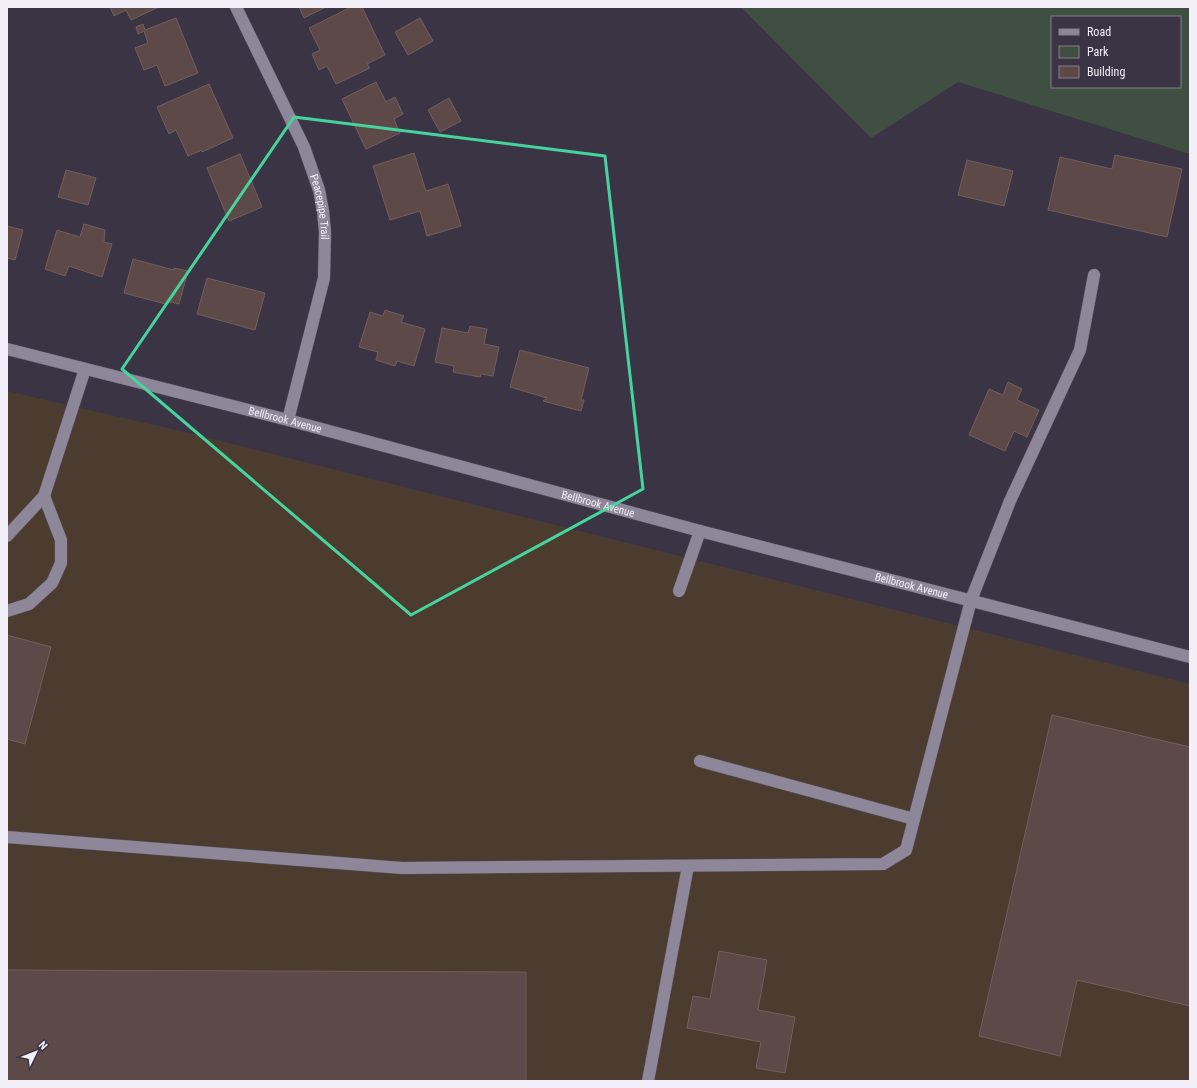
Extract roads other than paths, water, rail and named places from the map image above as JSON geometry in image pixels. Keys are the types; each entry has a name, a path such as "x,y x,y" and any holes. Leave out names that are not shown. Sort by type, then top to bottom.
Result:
{"street":[{"name":"Peacepipe Trail","path":"236,7 304,147 317,184 323,211 325,232 324,278 288,420"},
{"path":"7,837 402,868 883,864 906,850 971,600 1010,501 1080,350 1094,275"},
{"name":"Bellbrook Avenue","path":"7,349 288,420 700,531 1190,657"},
{"path":"7,536 44,496 85,369"},
{"path":"7,611 29,604 52,583 61,563 61,540 44,496"},
{"path":"679,592 700,531"},
{"path":"700,761 914,819"},
{"path":"648,1081 688,866"}]}
